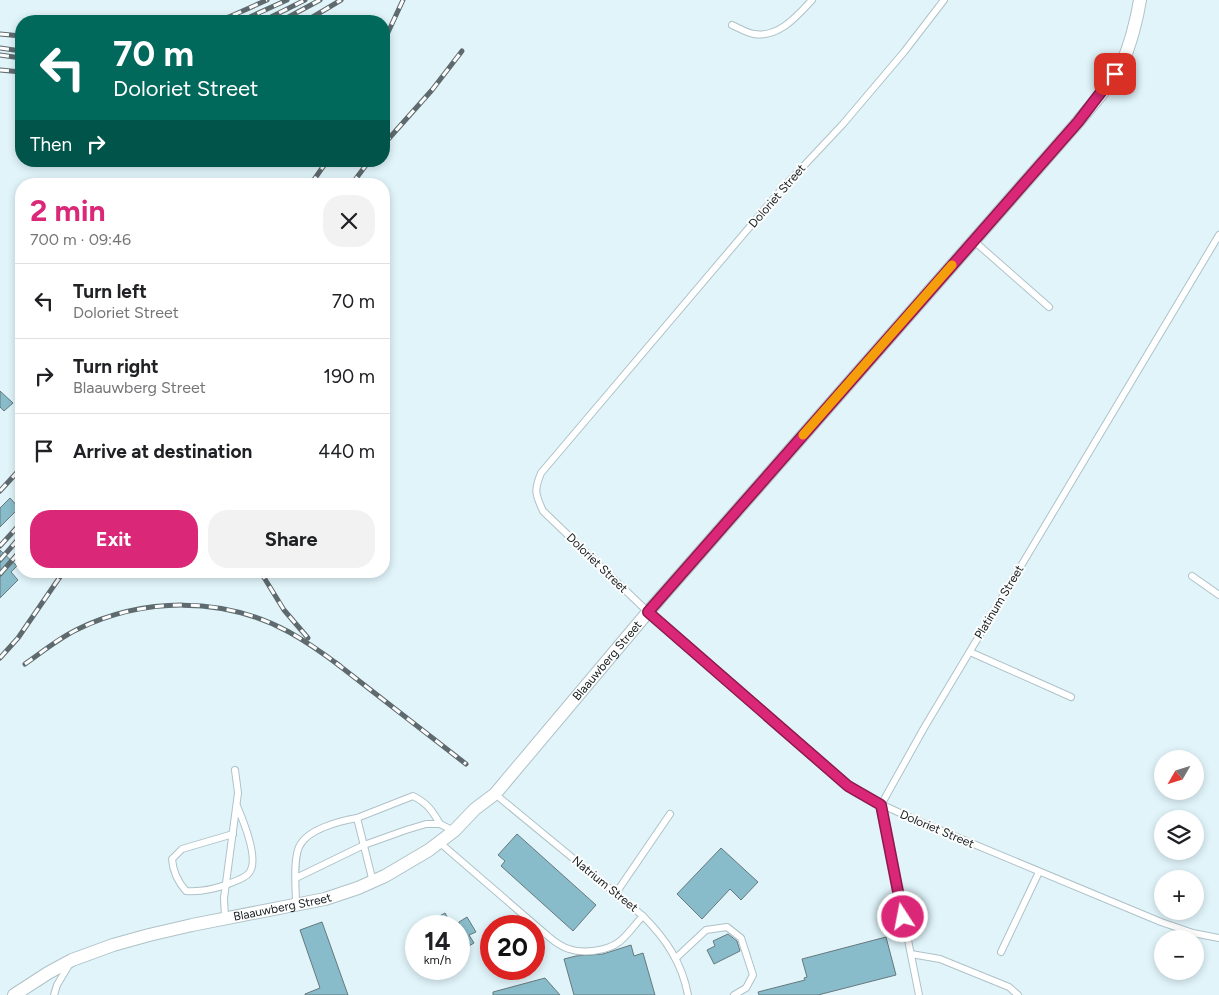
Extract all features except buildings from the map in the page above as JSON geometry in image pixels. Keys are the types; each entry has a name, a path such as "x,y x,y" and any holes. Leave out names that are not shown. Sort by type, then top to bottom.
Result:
{"street":[{"name":"Blaauwberg Street","path":"14,995 30,988 72,960 149,935 325,899 373,882 405,865 454,831 475,809 495,794 648,612 1078,122 1109,84 1122,63 1140,0"}],"lane":[{"path":"732,25 754,34 770,33 786,27 812,0"},
{"name":"Doloriet Street","path":"944,0 904,52 843,124 781,190 541,472 536,486 536,496 543,511 648,612 848,786 881,805 1039,872 1169,925 1192,933 1219,938"},
{"name":"Platinum Street","path":"881,805 924,728 1219,235"},
{"path":"974,240 1049,307"},
{"path":"1192,576 1219,595"},
{"path":"970,652 1071,697"},
{"path":"226,918 224,898 238,794 236,770"},
{"name":"Natrium Street","path":"495,794 616,893 658,931 676,958 685,980 688,995"},
{"path":"296,905 297,855 303,840 319,830 357,818 413,796 432,808 440,824"},
{"path":"881,805 918,995"},
{"path":"233,834 182,849 172,859 173,869 179,884 186,890 197,891 226,885 250,873 253,865 251,847 237,806"},
{"path":"616,893 670,814"},
{"path":"357,818 373,882"},
{"path":"296,878 364,845 426,824 440,824 454,831"},
{"path":"439,842 549,937 569,950 595,950 614,945 643,916"},
{"path":"1002,952 1039,872"},
{"path":"676,958 706,930 727,927 741,938 753,975 746,988 734,995"},
{"path":"910,954 940,959 1010,986 1018,995"},
{"path":"54,995 57,985 72,960"}],"railway":[{"path":"233,15 267,0"},
{"path":"254,15 287,0"},
{"path":"275,15 305,0"},
{"path":"292,15 320,0"},
{"path":"316,15 341,0"},
{"path":"390,28 403,0"},
{"path":"0,34 15,35"},
{"path":"0,48 15,50"},
{"path":"390,137 432,90 462,51"},
{"path":"0,55 15,57"},
{"path":"0,70 15,71"},
{"path":"315,178 323,167"},
{"path":"356,178 365,167"},
{"path":"0,491 15,475"},
{"path":"0,546 15,530"},
{"path":"0,560 15,543"},
{"path":"0,574 15,557"},
{"path":"0,658 18,638 59,578"},
{"path":"264,578 284,610 308,638"},
{"path":"25,664 69,634 102,619 128,611 183,605 210,607 264,620 296,636 340,666"},
{"path":"336,663 466,764"}],"slow traffic":[{"path":"803,435 952,265"}],"route":[{"path":"903,917 881,805 848,786 648,612 1078,122 1097,100 1115,74"}]}
